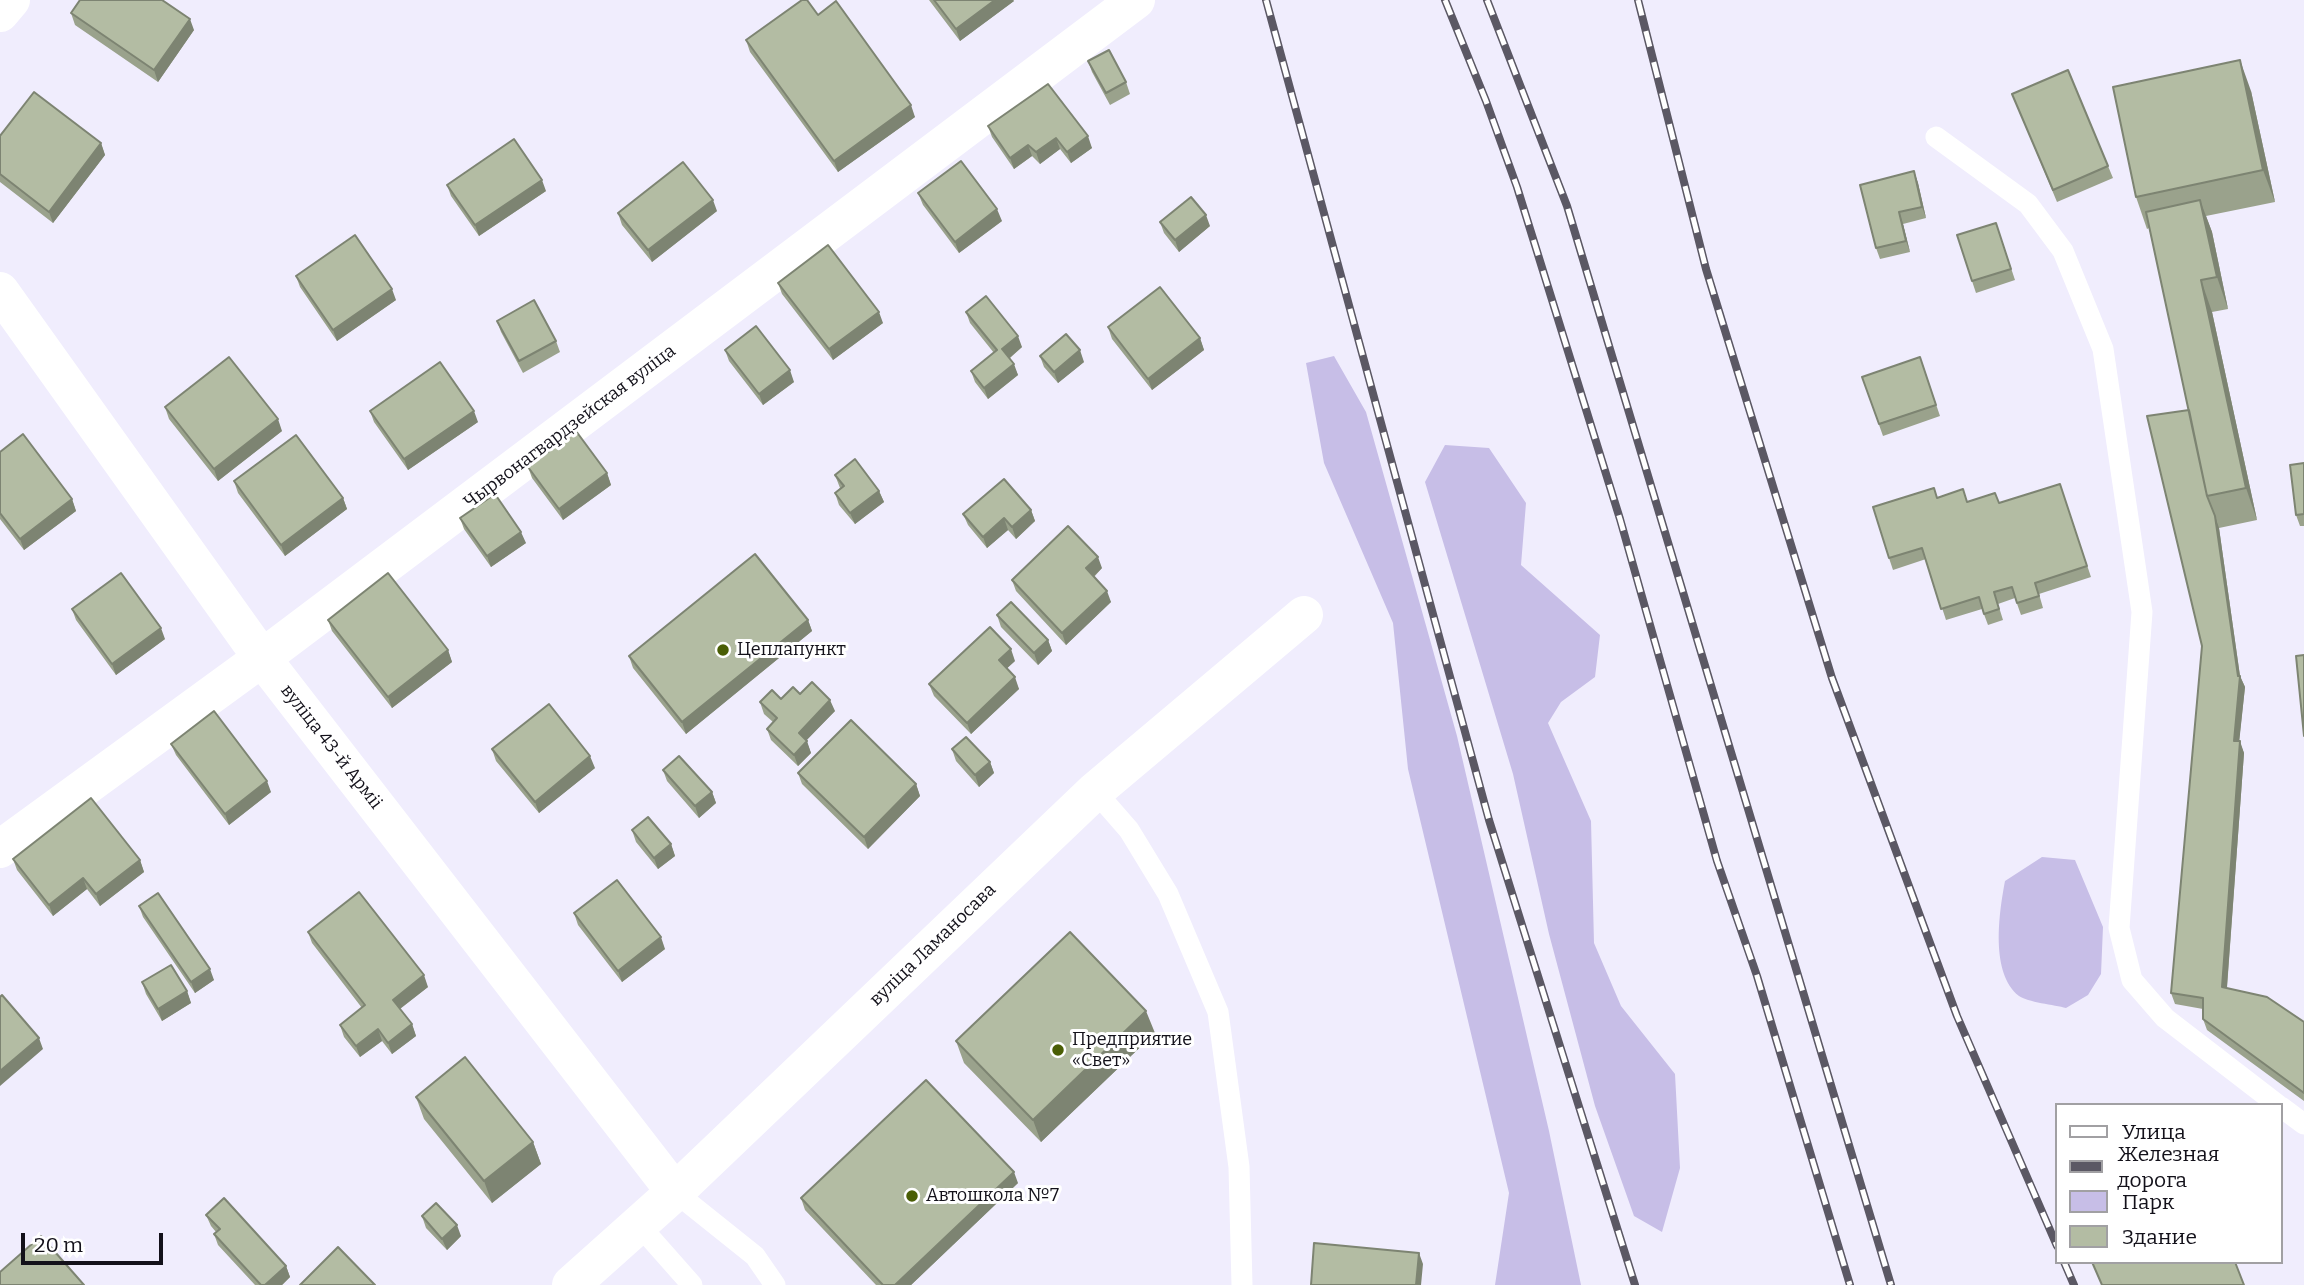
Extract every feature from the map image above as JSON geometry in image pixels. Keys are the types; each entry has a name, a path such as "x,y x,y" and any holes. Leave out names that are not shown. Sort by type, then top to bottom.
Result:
{"street":[{"path":"0,13 11,0"},
{"name":"Чырвонагвардзейская вуліца","path":"0,849 262,658 1136,0"},
{"name":"вуліца 43-й Арміі","path":"0,291 262,658 675,1192"},
{"name":"вуліца Ламаносава","path":"570,1285 675,1192 1095,791 1304,615"}],"lane":[{"path":"1936,136 2028,204 2063,251 2103,349 2142,612 2119,928 2132,979 2165,1018 2276,1103"},
{"path":"1095,791 1129,830 1168,894 1218,1012 1239,1167 1242,1285"},
{"path":"2283,1108 2304,1124"},
{"path":"675,1192 755,1256 775,1285"},
{"path":"639,1225 692,1285"}],"green space":[{"path":"1334,356 1366,412 1457,736 1549,1131 1581,1285 1495,1285 1509,1193 1408,769 1393,623 1324,463 1306,363"},
{"path":"1445,445 1489,448 1526,503 1521,565 1600,635 1595,677 1561,702 1548,723 1591,821 1594,943 1621,1006 1675,1074 1680,1168 1662,1232 1634,1216 1595,1106 1549,934 1513,774 1425,482"},
{"path":"2042,857 2075,860 2103,927 2101,974 2088,995 2066,1008 2034,1002 2019,996 2010,986 2000,958 1999,925 2005,881"}],"building":[{"path":"80,0 162,0 190,19 154,70 71,13"},
{"path":"802,0 807,0 818,15 836,1 911,105 834,161 746,40"},
{"path":"934,0 995,0 956,29"},
{"path":"1109,50 1126,82 1106,93 1088,61"},
{"path":"2240,60 2263,170 2136,197 2113,87"},
{"path":"2068,70 2108,166 2053,190 2012,94"},
{"path":"1048,84 1088,136 1067,152 1056,138 1036,152 1028,145 1010,158 988,126"},
{"path":"34,92 101,143 49,212 0,174 0,136"},
{"path":"514,139 542,180 475,225 447,185"},
{"path":"961,161 997,209 955,242 918,193"},
{"path":"683,162 713,200 648,250 618,213"},
{"path":"1914,171 1922,207 1899,212 1906,241 1876,248 1860,185"},
{"path":"1191,197 1206,215 1175,240 1160,222"},
{"path":"2200,200 2217,277 2201,280 2246,488 2207,496 2146,212"},
{"path":"1996,223 2011,269 1972,281 1957,235"},
{"path":"355,235 392,289 333,330 296,276"},
{"path":"828,245 879,312 829,349 778,283"},
{"path":"1160,287 1200,338 1148,379 1108,327"},
{"path":"986,296 1018,336 1002,349 1014,364 984,388 971,371 997,350 966,312"},
{"path":"534,300 556,341 519,361 497,321"},
{"path":"756,326 790,370 759,394 725,350"},
{"path":"1066,334 1080,350 1054,372 1040,356"},
{"path":"229,357 278,419 214,469 165,407"},
{"path":"1920,357 1936,405 1879,424 1862,377"},
{"path":"440,362 474,411 404,459 370,411"},
{"path":"2189,410 2207,496 2215,516 2240,676 2234,741 2240,741 2222,987 2267,997 2304,1022 2304,1093 2203,1019 2203,998 2171,993 2202,646 2147,416"},
{"path":"576,431 607,473 559,509 528,467"},
{"path":"23,434 72,499 20,539 0,513 0,452"},
{"path":"296,435 343,498 281,545 234,481"},
{"path":"855,459 879,491 850,513 835,493 844,486 835,475"},
{"path":"2304,463 2304,514 2296,515 2290,465"},
{"path":"1004,479 1031,510 1012,527 1004,518 983,537 963,514"},
{"path":"2060,484 2087,566 2035,583 2039,596 2017,603 2012,587 1994,592 1999,609 1984,614 1979,597 1941,609 1922,548 1889,558 1873,507 1934,488 1937,498 1963,489 1967,502 1995,493 1999,503"},
{"path":"495,494 521,532 487,556 460,518"},
{"path":"1068,526 1098,557 1086,568 1107,591 1062,633 1012,580"},
{"name":"Цеплапункт","path":"755,554 808,620 682,722 629,656"},
{"path":"121,573 161,628 112,664 72,609"},
{"path":"388,573 448,650 388,697 328,620"},
{"path":"1011,602 1048,640 1034,653 997,615"},
{"path":"990,627 1011,649 999,660 1015,677 967,723 929,684"},
{"path":"2304,655 2304,736 2296,656"},
{"path":"812,682 830,700 799,733 807,741 794,755 767,729 777,718 760,702 772,690 781,699 793,687 800,694"},
{"path":"549,704 590,756 535,802 492,749"},
{"path":"214,711 267,781 225,814 171,744"},
{"path":"851,720 916,784 864,837 798,773"},
{"path":"966,737 990,762 975,775 952,749"},
{"path":"679,756 712,792 695,806 663,770"},
{"path":"91,798 140,860 96,894 83,878 49,905 13,859"},
{"path":"648,817 671,844 654,858 632,830"},
{"path":"617,880 661,937 618,971 574,913"},
{"path":"359,892 424,975 393,1000 412,1024 388,1043 378,1029 356,1046 340,1025 365,1005 308,932"},
{"path":"158,893 210,969 191,982 139,906"},
{"name":"Предприятие «Свет»","path":"1070,932 1146,1011 1033,1120 956,1041"},
{"path":"171,965 187,991 158,1009 142,982"},
{"path":"2,995 39,1038 0,1071 0,997"},
{"path":"465,1057 533,1142 484,1181 416,1097"},
{"name":"Автошкола №7","path":"926,1080 1014,1172 895,1285 883,1285 801,1198"},
{"path":"224,1198 286,1266 265,1285 261,1285 214,1234 220,1229 206,1215"},
{"path":"436,1203 457,1225 442,1239 422,1216"},
{"path":"41,1236 84,1285 0,1285 0,1272"},
{"path":"1314,1243 1419,1253 1416,1285 1311,1285"},
{"path":"338,1247 375,1285 300,1285"},
{"path":"2093,1264 2236,1264 2244,1285 2102,1285"}],"railway":[{"path":"1266,0 1489,820 1635,1285"},
{"path":"1445,0 1517,187 1620,519 1717,861 1757,976 1850,1285"},
{"path":"1487,0 1567,206 1891,1285"},
{"path":"1638,0 1706,269 1832,678 1957,1016 2056,1244"},
{"path":"2065,1264 2074,1285"}],"place":[{"name":"Цеплапункт","path":"723,650"},
{"name":"Предприятие «Свет»","path":"1058,1050"},
{"name":"Автошкола №7","path":"912,1196"}]}
